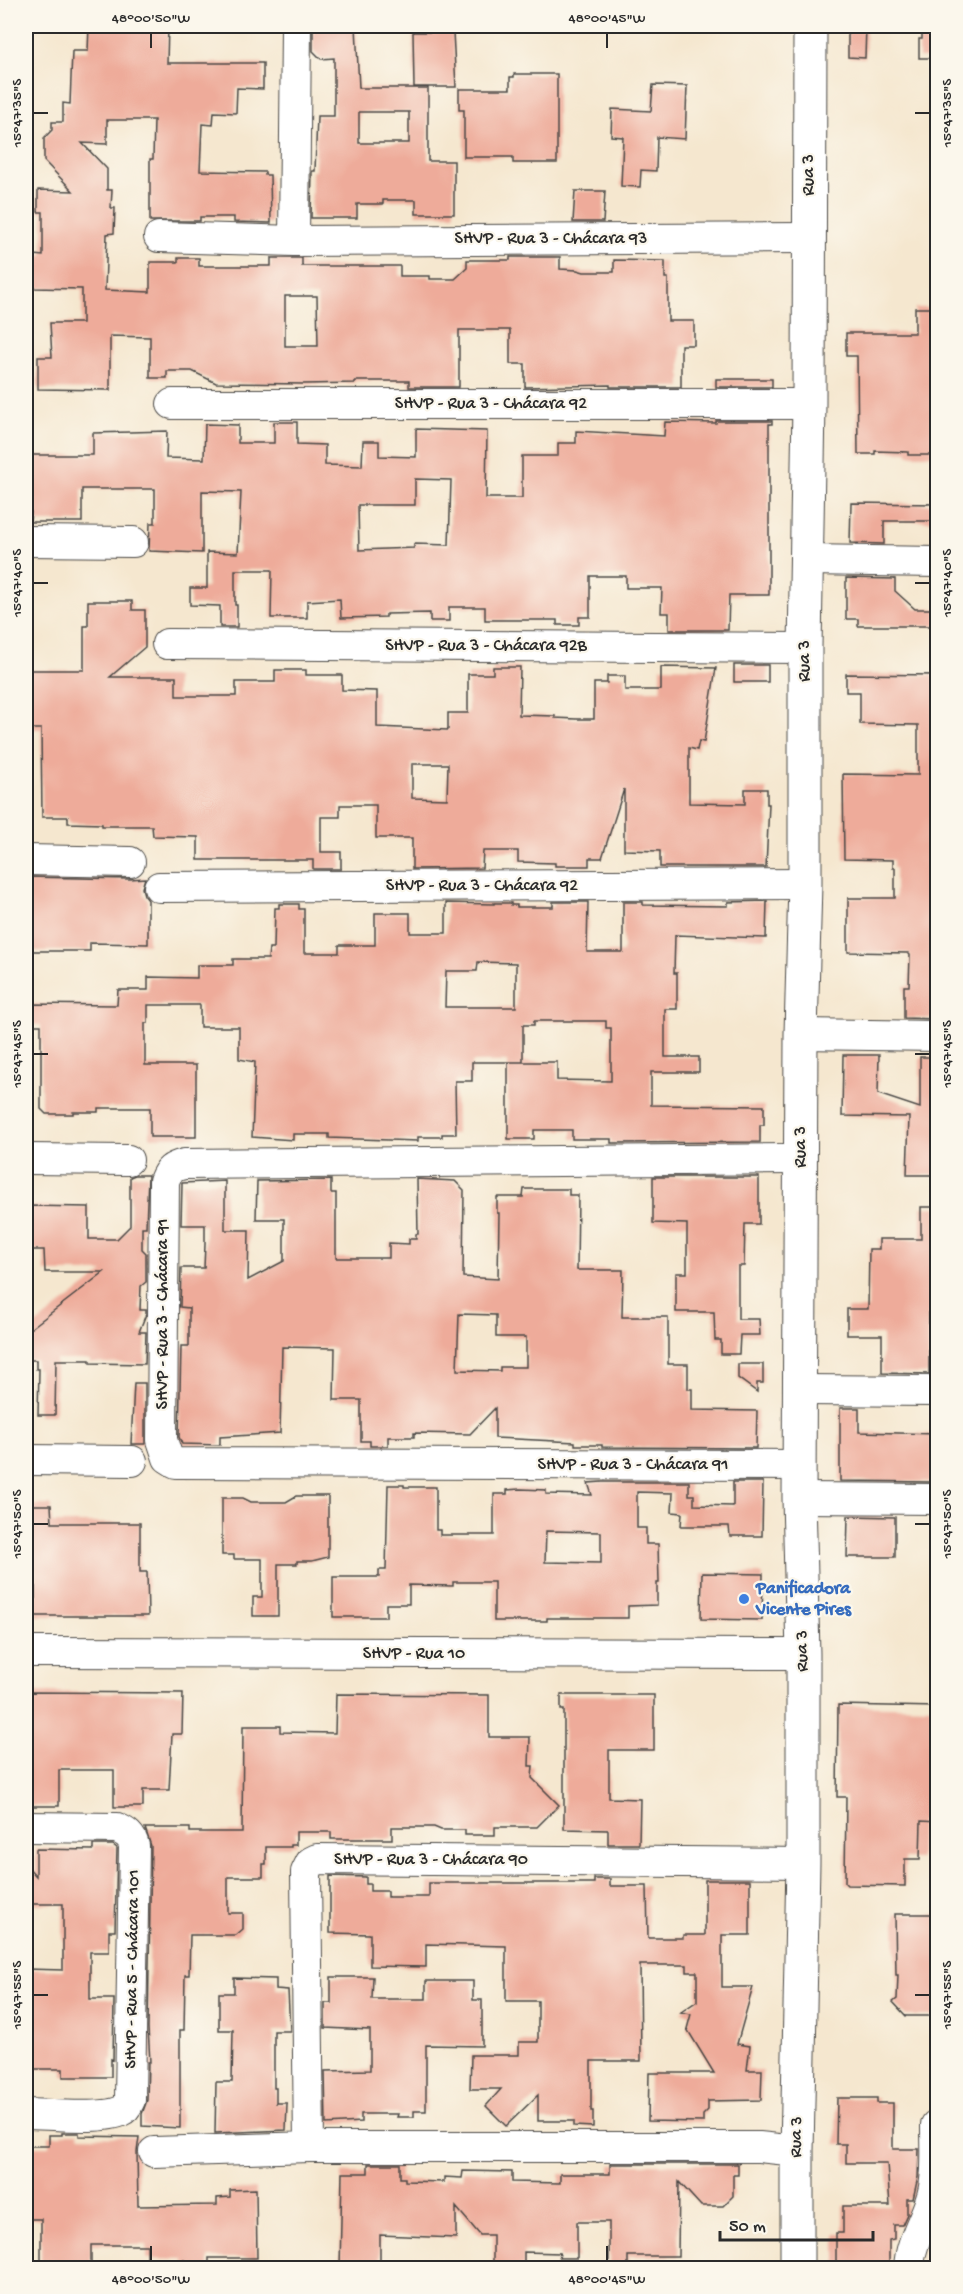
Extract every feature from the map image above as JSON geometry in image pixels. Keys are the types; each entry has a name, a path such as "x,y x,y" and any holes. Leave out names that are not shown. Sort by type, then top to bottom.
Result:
{"main road":[{"name":"Rua 3","path":"797,2268 803,1863 800,1497 801,1034 805,884 810,26"}],"street":[{"path":"294,241 296,26"},
{"name":"SHVP - Rua 3 - Chácara 93","path":"159,237 294,241 808,238"},
{"name":"SHVP - Rua 3 - Chácara 92","path":"172,404 809,404"},
{"path":"26,541 133,542"},
{"path":"806,560 938,562"},
{"name":"SHVP - Rua 3 - Chácara 92B","path":"167,644 805,648"},
{"path":"26,860 130,862"},
{"name":"SHVP - Rua 3 - Chácara 92","path":"159,887 805,884"},
{"path":"801,1034 938,1036"},
{"path":"26,1159 128,1160"},
{"name":"SHVP - Rua 3 - Chácara 91","path":"800,1465 176,1463 168,1458 162,1440 162,1393 164,1182 173,1166 184,1164 801,1159"},
{"path":"800,1390 938,1391"},
{"path":"26,1460 132,1461"},
{"path":"800,1497 938,1499"},
{"name":"SHVP - Rua 10","path":"26,1652 803,1654"},
{"name":"SHVP - Rua 5 - Chácara 101","path":"26,1827 117,1828 126,1832 133,1840 134,1846 130,2100 121,2111 105,2115 26,2114"},
{"name":"SHVP - Rua 3 - Chácara 90","path":"309,2147 306,1872 311,1862 317,1859 329,1859 803,1863"},
{"path":"909,2268 913,2244 935,2184 936,2125"},
{"path":"154,2152 309,2147 759,2148 797,2151"}],"building":[{"path":"89,26 168,26 167,63 263,63 263,89 237,88 236,113 214,112 213,125 202,124 200,171 265,172 265,175 270,175 271,223 234,222 234,217 200,217 200,221 150,221 150,159 153,159 154,120 107,120 107,144 82,143 107,169 107,190 112,190 111,208 115,208 114,233 107,234 105,290 150,292 150,262 178,262 178,258 199,258 199,266 271,266 271,258 302,258 302,266 400,266 400,276 430,276 430,279 455,279 467,268 467,260 560,257 560,269 584,272 614,272 614,260 665,261 665,278 668,278 668,321 694,321 694,345 681,345 681,387 610,387 610,385 525,387 525,364 510,364 510,330 459,330 459,387 409,387 409,381 304,384 216,383 192,371 167,371 167,378 150,378 150,337 110,336 110,390 38,389 38,357 52,357 50,323 82,323 82,289 34,288 34,255 43,256 43,212 38,212 38,190 73,191 44,161 44,138 52,130 52,122 63,122 63,103 70,104 72,51 88,51","holes":["285,296 317,296 318,346 285,346"]},
{"path":"313,26 356,26 359,88 428,88 428,161 454,161 454,214 416,214 416,200 383,200 383,204 357,204 357,218 311,218 317,116 334,116 334,58 321,59 313,51","holes":["359,112 409,112 409,143 359,143"]},
{"path":"848,26 866,26 865,58 848,57"},
{"path":"413,32 453,32 456,87 414,87"},
{"path":"922,33 938,33 938,58 919,58 919,39 922,39"},
{"path":"514,74 557,74 557,163 513,163 513,157 464,157 464,110 459,110 459,89 510,89 510,77 514,77"},
{"path":"653,85 687,86 685,139 657,137 656,171 641,170 640,187 621,186 623,137 611,136 612,109 651,111"},
{"path":"575,191 605,191 603,222 573,222"},
{"path":"915,308 938,308 938,455 908,455 908,452 875,451 875,454 858,454 857,356 846,356 846,333 915,333"},
{"path":"716,379 772,379 772,387 716,387"},
{"path":"716,421 772,421 772,424 769,424 769,595 729,595 728,630 669,630 669,613 661,613 662,588 626,588 626,576 590,576 590,617 579,617 579,625 557,625 557,620 485,620 485,607 449,607 449,621 430,621 430,613 341,618 340,599 307,601 307,618 271,618 272,570 235,570 237,627 220,627 220,606 190,605 190,588 207,588 207,552 238,553 241,492 202,491 202,553 149,551 150,523 155,523 155,489 82,489 82,522 30,522 31,512 26,512 26,476 31,476 31,455 93,455 93,433 167,431 166,458 204,459 205,424 238,425 238,443 274,443 274,422 297,422 297,444 325,445 325,465 362,466 363,441 379,441 379,456 416,457 416,429 487,431 486,498 522,498 522,456 558,456 558,443 576,443 576,431 664,436 665,422 716,423","holes":["415,479 451,480 449,545 414,544 414,548 359,550 358,505 415,505"]},
{"path":"851,503 938,504 938,521 884,521 884,544 850,543"},
{"path":"846,578 895,579 895,591 915,609 938,609 938,626 858,626 858,619 846,619"},
{"path":"88,601 132,601 132,610 145,610 145,647 110,677 176,677 176,696 236,696 236,682 275,682 275,670 306,670 306,675 342,675 342,690 377,691 377,727 448,730 448,713 468,713 468,674 493,674 493,667 520,667 519,715 576,719 594,719 594,683 607,683 607,676 625,676 625,690 661,690 661,667 716,668 704,742 699,741 697,750 689,748 689,803 745,804 745,789 767,789 767,804 769,804 766,867 660,867 660,851 624,850 624,789 602,858 589,858 589,866 555,866 555,863 518,862 518,851 483,851 482,868 412,869 412,838 376,838 376,805 340,805 340,817 321,817 321,852 341,852 341,869 313,869 313,860 198,860 198,837 153,836 152,826 102,826 102,824 68,823 68,817 42,817 41,729 26,729 27,670 84,670 84,626 88,626","holes":["412,764 448,764 447,799 412,798"]},
{"path":"734,665 768,665 768,682 734,682"},
{"path":"846,674 938,675 938,1019 904,1018 904,986 909,986 910,955 908,953 848,952 848,898 895,898 895,868 893,868 893,860 844,859 843,774 918,775 918,725 860,724 860,692 846,692"},
{"path":"26,877 145,878 142,888 148,900 148,944 90,943 90,951 26,951"},
{"path":"767,901 766,938 675,935 674,973 677,973 677,1009 665,1009 665,1057 699,1057 699,1072 651,1072 651,1105 764,1106 764,1125 760,1125 760,1142 611,1143 611,1139 572,1139 572,1130 534,1130 534,1139 508,1139 508,1062 472,1062 472,1081 455,1081 456,1134 442,1134 442,1137 418,1137 418,1141 329,1138 329,1134 293,1134 293,1140 252,1137 255,1062 239,1059 239,1027 200,1027 200,1005 148,1005 148,1023 145,1023 145,1065 196,1065 196,1137 150,1137 150,1108 98,1108 98,1112 46,1114 41,1109 41,1025 26,1025 26,1004 117,1005 118,990 148,990 148,977 197,978 197,965 233,965 233,959 268,959 269,948 274,948 275,908 279,908 279,904 299,904 299,909 304,909 304,953 339,953 339,945 375,945 375,913 410,913 410,933 446,933 446,903 511,903 517,907 553,907 553,902 588,902 587,952 623,952 623,902 643,902 643,905 728,906 728,902","holes":["478,962 516,963 516,1007 445,1007 446,971 477,971","534,1021 606,1021 606,1028 611,1028 611,1081 557,1080 557,1062 523,1062 523,1025 534,1025"]},
{"path":"843,1055 879,1055 878,1094 920,1108 920,1057 938,1057 938,1175 907,1175 909,1117 842,1116"},
{"path":"148,1175 146,1227 142,1227 142,1249 146,1253 146,1282 141,1286 140,1310 146,1310 146,1314 139,1332 146,1332 145,1364 56,1360 55,1415 38,1415 39,1369 36,1369 36,1360 26,1360 26,1332 104,1272 45,1272 44,1250 26,1250 26,1206 89,1207 89,1239 117,1239 130,1226 130,1177"},
{"path":"653,1177 759,1177 759,1224 745,1224 744,1266 738,1266 738,1319 759,1319 760,1335 740,1335 739,1354 721,1354 721,1340 715,1340 714,1312 676,1312 676,1273 687,1273 687,1224 653,1223"},
{"path":"417,1179 455,1181 464,1190 463,1277 498,1279 499,1213 497,1213 497,1197 523,1197 524,1189 569,1189 569,1195 578,1195 577,1270 623,1270 622,1317 668,1317 668,1364 688,1364 688,1389 692,1389 692,1410 757,1411 756,1448 602,1447 602,1445 575,1445 575,1442 495,1438 495,1408 470,1434 414,1433 414,1437 388,1437 388,1446 370,1446 370,1441 361,1441 361,1400 334,1400 335,1348 282,1347 280,1433 220,1437 220,1445 182,1444 179,1437 181,1346 189,1346 189,1308 180,1307 181,1268 204,1268 205,1225 181,1225 182,1183 225,1181 225,1230 249,1230 248,1280 284,1261 284,1219 256,1219 257,1181 331,1180 331,1193 336,1193 336,1258 389,1258 389,1243 409,1244 409,1239 416,1239 416,1234 418,1234","holes":["459,1314 496,1315 496,1337 526,1337 526,1367 500,1367 500,1371 457,1370"]},
{"path":"921,1207 938,1207 938,1310 929,1309 929,1374 882,1373 882,1335 847,1335 847,1309 868,1309 869,1249 879,1249 879,1239 921,1239"},
{"path":"738,1364 763,1364 763,1383 757,1383 757,1392 738,1378"},
{"path":"134,1383 145,1383 145,1444 131,1444"},
{"path":"840,1408 859,1408 859,1432 938,1434 936,1482 840,1481"},
{"path":"689,1482 689,1495 694,1495 694,1505 733,1506 733,1482 763,1482 762,1536 730,1536 729,1526 681,1526 682,1513 672,1512 673,1493 637,1492 637,1528 646,1528 646,1544 658,1544 659,1583 657,1583 657,1605 628,1606 628,1618 547,1618 547,1621 494,1621 494,1582 453,1582 453,1586 409,1585 409,1604 386,1604 386,1617 333,1617 333,1577 379,1577 379,1570 386,1570 388,1485 436,1487 436,1530 440,1530 440,1535 494,1535 494,1494 507,1494 507,1490 520,1489 546,1490 546,1494 592,1495 588,1483","holes":["546,1531 601,1532 601,1563 545,1562"]},
{"path":"296,1496 328,1496 328,1557 312,1561 297,1561 297,1564 278,1564 278,1616 253,1616 253,1597 262,1597 262,1559 234,1559 234,1555 222,1555 222,1498 243,1498 251,1502 286,1502"},
{"path":"26,1505 51,1505 52,1523 140,1523 140,1572 147,1572 148,1616 35,1616 35,1569 26,1569"},
{"path":"848,1516 895,1517 895,1557 847,1557"},
{"path":"702,1573 763,1574 762,1620 701,1619"},
{"path":"26,1692 183,1693 182,1734 172,1734 169,1790 143,1790 143,1807 114,1807 114,1770 59,1770 59,1806 26,1806"},
{"path":"336,1694 489,1695 489,1737 530,1737 529,1766 533,1766 532,1778 559,1805 537,1827 495,1827 495,1835 465,1835 465,1830 441,1830 434,1827 392,1827 392,1839 331,1839 331,1832 296,1832 296,1845 266,1847 263,1877 228,1877 228,1913 243,1913 243,1929 236,1935 190,1935 189,1975 185,1975 184,2030 180,2030 180,2128 142,2126 142,2114 147,2100 148,2062 150,2062 148,2028 151,1846 145,1828 190,1828 190,1832 242,1832 243,1726 280,1726 280,1732 335,1733"},
{"path":"561,1695 654,1695 654,1750 609,1750 609,1798 640,1799 639,1844 608,1844 608,1830 564,1829 564,1710 561,1710"},
{"path":"838,1705 938,1707 938,1822 921,1821 920,1859 905,1859 905,1886 847,1885 845,1883 846,1797 837,1797"},
{"path":"93,1845 113,1845 117,1848 115,1931 109,1931 109,1952 90,1952 90,1999 114,1999 111,2077 63,2077 63,2069 26,2069 26,1969 63,1970 63,1904 26,1904 26,1865 36,1876 36,1849 93,1850"},
{"path":"330,1876 366,1877 366,1884 370,1884 370,1891 388,1891 388,1897 429,1897 429,1883 594,1883 594,1879 610,1879 610,1886 647,1886 648,1938 683,1938 683,1935 705,1935 705,1880 750,1880 750,1935 722,1935 722,1987 753,1987 737,2044 750,2046 747,2070 762,2070 761,2100 708,2101 708,2110 703,2115 703,2122 648,2121 649,2073 714,2073 687,2029 691,2014 681,2012 697,2001 697,1972 687,1972 687,1965 640,1965 641,2061 591,2061 593,2127 574,2126 574,2121 538,2121 538,2095 506,2126 486,2106 501,2089 470,2089 471,2055 519,2055 519,2042 538,2042 538,2001 506,2001 506,1946 426,1944 426,1967 370,1966 370,1934 330,1933"},
{"path":"895,1914 938,1914 938,2016 906,2016 893,2002 897,1999 898,1975 896,1975"},
{"path":"331,1977 373,1977 372,1999 426,1999 426,1981 473,1981 473,2000 482,2000 482,2046 426,2045 426,2111 414,2111 414,2117 397,2117 398,2114 361,2114 361,2122 326,2124 325,2071 370,2070 370,2030 325,2028 325,2003 331,2003"},
{"path":"234,1978 276,1979 276,1989 288,1990 290,2031 274,2031 274,2088 276,2088 276,2103 287,2103 286,2130 215,2133 216,2082 232,2082 233,2030 219,2030 219,1993 234,1993"},
{"path":"837,2098 877,2098 877,2103 893,2103 893,2149 919,2149 918,2177 913,2199 907,2199 907,2214 902,2225 894,2225 894,2239 889,2240 889,2268 836,2268 836,2233 843,2233 843,2206 890,2206 887,2163 846,2163 846,2144 836,2144"},
{"path":"62,2133 79,2133 79,2136 139,2137 138,2206 217,2205 217,2198 230,2197 230,2190 256,2189 257,2258 209,2258 209,2268 185,2268 184,2260 147,2259 147,2245 91,2245 91,2267 41,2268 41,2219 26,2219 26,2146 49,2146 49,2135 62,2135"},
{"path":"368,2164 400,2164 400,2178 405,2178 405,2181 444,2182 444,2177 462,2178 463,2171 512,2172 512,2182 560,2183 560,2174 610,2174 610,2164 738,2164 738,2175 733,2175 733,2196 723,2206 701,2206 679,2182 678,2256 628,2256 628,2268 609,2268 609,2222 577,2222 577,2258 559,2258 560,2253 524,2252 524,2266 493,2268 493,2235 480,2235 456,2207 456,2238 380,2235 380,2262 364,2262 364,2268 340,2268 342,2173 368,2173"}],"place":[{"name":"Panificadora Vicente Pires","path":"744,1599"}]}
